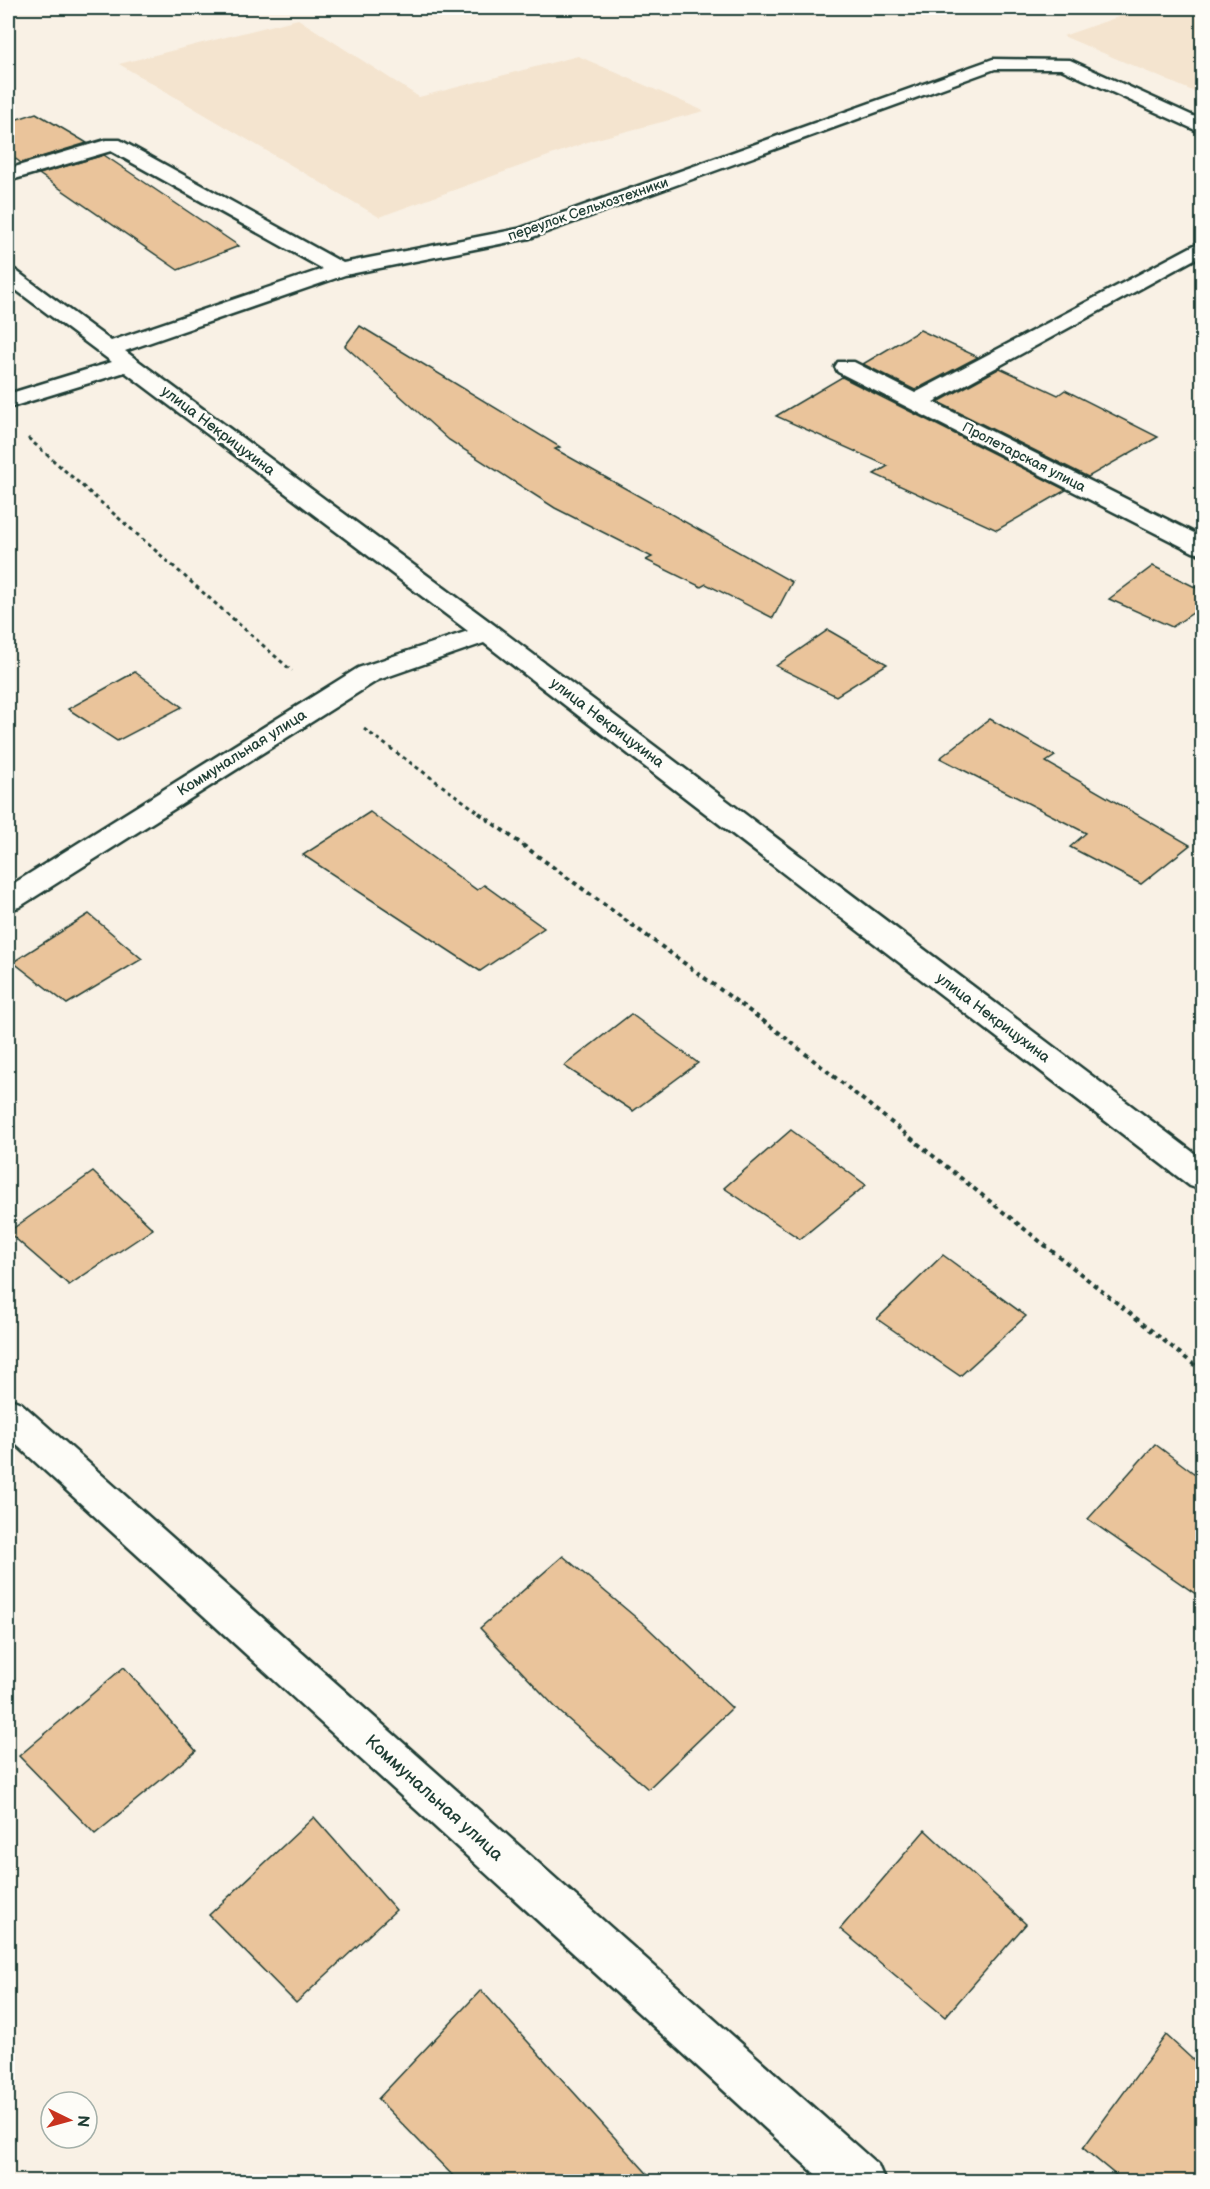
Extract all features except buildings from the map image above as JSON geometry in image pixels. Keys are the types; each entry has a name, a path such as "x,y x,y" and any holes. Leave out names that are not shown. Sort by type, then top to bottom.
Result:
{"street":[{"name":"переулок Сельхозтехники","path":"8,401 340,270 523,234 993,64 1064,64 1203,127"},
{"path":"8,175 113,144 340,270"},
{"path":"916,402 1203,247"},
{"name":"улица Некрицухина","path":"8,274 488,633 1203,1177"},
{"name":"Пролетарская улица","path":"846,367 1203,547"},
{"name":"Коммунальная улица","path":"8,900 368,674 488,633"},
{"name":"Коммунальная улица","path":"8,1414 861,2181"}],"path":[{"path":"25,435 325,700 777,1031 1203,1371"}],"shaded area":[{"path":"1144,8 1202,8 1202,95 1063,36"},
{"path":"298,19 419,97 578,56 704,111 593,140 379,217 119,64"}]}
